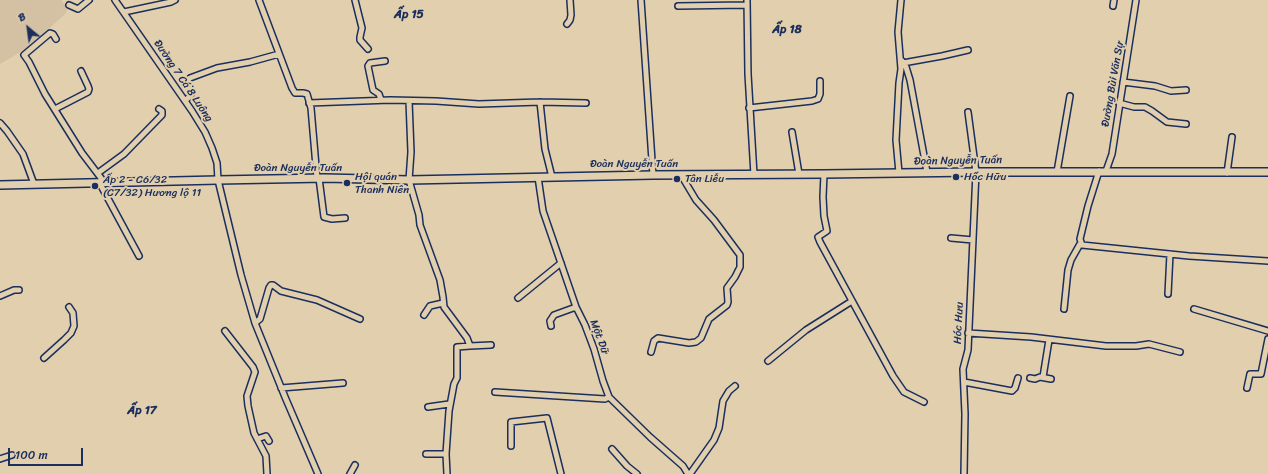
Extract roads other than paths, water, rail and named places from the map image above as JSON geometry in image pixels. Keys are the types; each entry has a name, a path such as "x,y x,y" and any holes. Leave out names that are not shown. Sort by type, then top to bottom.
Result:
{"main road":[{"name":"Đoàn Nguyễn Tuấn","path":"0,185 318,178 408,180 538,178 580,175 754,175 1103,171 1227,173 1268,172"}],"street":[{"path":"69,5 78,9 89,0"},
{"name":"Đường 7 Cá 8 Luông","path":"116,0 185,101 205,132 212,148 217,162 218,180 241,275 256,323 281,388 318,474"},
{"path":"124,12 175,0"},
{"path":"259,0 295,93 307,94 310,103 318,178 324,217 332,219 345,218"},
{"path":"355,0 362,28 360,40 368,49"},
{"path":"567,24 571,15 570,0"},
{"path":"641,0 653,175"},
{"path":"899,173 896,140 902,61 898,32 901,0"},
{"path":"1113,6 1114,0"},
{"name":"Đường Bùi Văn Sự","path":"1064,310 1068,270 1074,253 1080,244 1080,238 1088,206 1112,154 1136,0"},
{"path":"678,6 746,3 749,108 754,175"},
{"path":"56,39 50,32 24,55 30,62 45,94 82,153 98,173 101,182 139,256"},
{"path":"902,61 968,50"},
{"path":"185,101 191,96 191,91 187,81 190,78 217,68 250,62 279,54"},
{"path":"381,100 379,94 373,90 368,66 370,63 385,61"},
{"path":"902,61 906,67 913,91 927,172"},
{"path":"55,109 88,92 88,86 81,71"},
{"path":"749,108 812,101 818,99 820,94 820,81"},
{"path":"1123,82 1155,86 1171,91 1186,90"},
{"path":"1057,172 1070,96"},
{"path":"310,103 381,100 436,101 479,104 540,102 586,103"},
{"path":"410,101 411,152 408,180 419,215 420,224 440,280 443,303 446,311 467,338 470,346"},
{"path":"540,102 545,149 552,177"},
{"path":"1119,103 1145,108 1152,111 1167,122 1186,124"},
{"path":"98,173 124,154 162,115 162,112 159,109"},
{"name":"Hóc Hưu","path":"964,474 965,414 963,369 968,350 976,172 968,112"},
{"path":"0,123 23,154 34,184"},
{"path":"792,132 799,174"},
{"path":"1227,173 1232,138"},
{"path":"824,174 823,197 824,216 827,231 818,237 878,348 904,392 924,402"},
{"path":"651,352 654,341 658,338 689,343 696,342 701,338 710,319 727,305 727,288 740,267 740,255 714,220 696,200 681,175"},
{"name":"Một Dữ","path":"538,178 543,211 576,307 594,349 609,397 650,437 683,466 689,474"},
{"path":"951,238 973,240"},
{"path":"1080,244 1084,246 1268,262"},
{"path":"1168,294 1170,254"},
{"path":"518,298 561,263"},
{"path":"256,323 260,319 270,285 273,285 281,291 317,300 360,319"},
{"path":"0,296 14,290 19,290"},
{"path":"768,361 806,330 852,301"},
{"path":"424,315 430,306 443,303"},
{"path":"44,358 71,333 74,326 73,313 69,307"},
{"path":"551,326 551,318 554,315 576,307"},
{"path":"1194,309 1268,331"},
{"path":"225,331 253,367 255,372 247,396 251,423 266,456 267,474"},
{"path":"968,333 1031,337 1106,346 1136,346 1149,344 1180,352"},
{"path":"1247,388 1250,374 1261,374 1268,339"},
{"path":"1043,377 1049,340"},
{"path":"447,474 446,454 449,404 454,384 458,378 458,347 491,345"},
{"path":"1030,378 1035,379 1043,377 1051,379"},
{"path":"964,382 1012,391 1015,388 1018,378"},
{"path":"281,388 343,383"},
{"path":"689,474 714,440 719,428 723,401 729,391 735,386"},
{"path":"495,392 605,399 609,397"},
{"path":"428,407 449,404"},
{"path":"511,446 511,422 547,418 561,474"},
{"path":"257,439 266,436 269,441"},
{"path":"612,449 627,466 637,474"},
{"path":"426,454 446,454"},
{"path":"0,459 12,455"},
{"path":"350,474 355,466"}],"place":[{"name":"Hốc Hữu","path":"956,177"},
{"name":"Tân Liễu","path":"677,179"},
{"name":"Hội quán Thanh Niên","path":"347,183"},
{"name":"Ấp 2 - C6/32 (C7/32) Hương lộ 11","path":"95,186"}],"district":[{"name":"Ấp 15","path":"409,15"},
{"name":"Ấp 18","path":"787,30"},
{"name":"Ấp 17","path":"142,411"}]}
